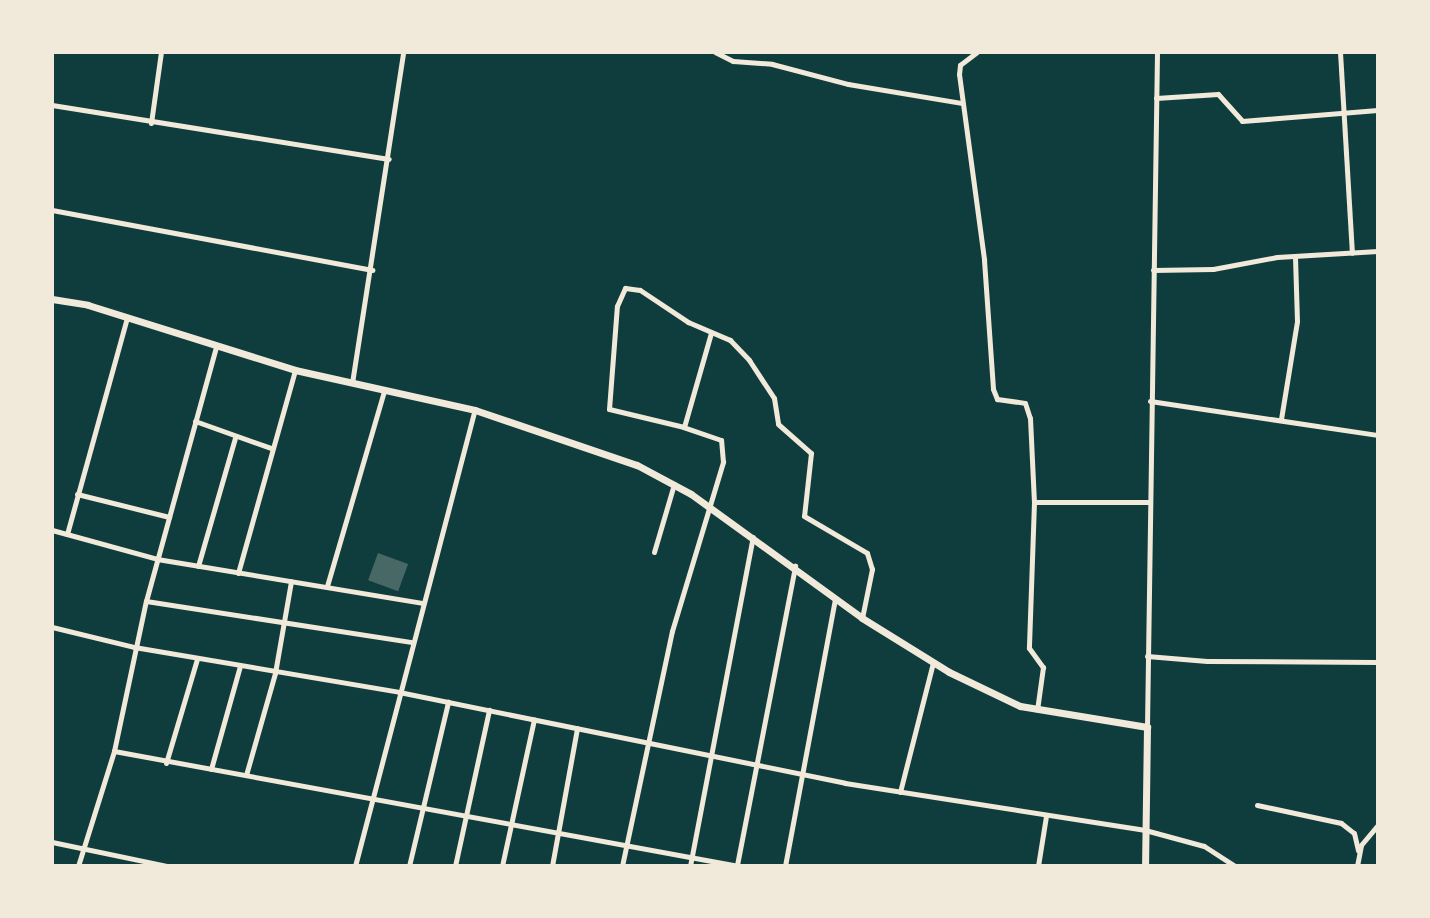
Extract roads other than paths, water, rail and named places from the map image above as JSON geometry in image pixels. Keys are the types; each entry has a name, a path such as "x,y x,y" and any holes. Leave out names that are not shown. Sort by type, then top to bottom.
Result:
{"street":[{"path":"151,123 161,52"},
{"path":"352,383 372,270 403,52"},
{"path":"715,52 733,61 772,64 848,84 962,103"},
{"path":"977,52 959,68 962,103 984,260 993,389 997,399 1027,406 1034,502 1029,648 1043,667 1037,710"},
{"path":"1145,866 1157,52"},
{"path":"1340,52 1352,253"},
{"path":"1156,99 1218,94 1242,121 1343,115 1377,110"},
{"path":"52,105 151,123 389,159"},
{"path":"52,210 372,270"},
{"path":"1153,270 1220,268 1295,256 1377,251"},
{"path":"1280,419 1297,321 1295,256"},
{"path":"622,866 646,742 685,581 723,462 721,440 684,426 608,410 619,294 629,287 640,290 741,349 774,398 778,424 810,449 806,519 867,552 872,569 862,618"},
{"path":"52,299 127,317 295,370 475,410 627,461 674,484 709,507 795,566 862,618 933,663 999,698 1037,710 1147,727"},
{"path":"67,534 127,317"},
{"path":"684,426 711,333"},
{"path":"78,866 114,751 134,647 216,346"},
{"path":"238,573 295,370"},
{"path":"327,586 384,391"},
{"path":"1150,401 1377,435"},
{"path":"355,866 475,410"},
{"path":"195,421 235,438 271,448"},
{"path":"198,566 235,438"},
{"path":"654,552 674,484"},
{"path":"77,494 169,517"},
{"path":"1034,502 1150,502"},
{"path":"52,530 157,559 424,603"},
{"path":"690,866 714,753 753,537"},
{"path":"114,751 166,763 372,795 738,865 795,566"},
{"path":"246,775 275,673 291,581"},
{"path":"785,866 835,599"},
{"path":"146,601 412,642"},
{"path":"52,627 134,647 399,692 646,742 714,753 802,774 1046,816 1146,830 1204,846 1235,866"},
{"path":"1147,656 1207,661 1377,662"},
{"path":"166,763 197,659"},
{"path":"900,792 933,663"},
{"path":"211,769 240,666"},
{"path":"409,866 448,702"},
{"path":"455,866 489,710"},
{"path":"502,866 534,719"},
{"path":"552,866 577,728"},
{"path":"1257,805 1341,824 1354,833 1358,851 1357,866"},
{"path":"1038,866 1046,816"},
{"path":"1358,851 1377,825"},
{"path":"52,842 81,852 167,866"}]}
